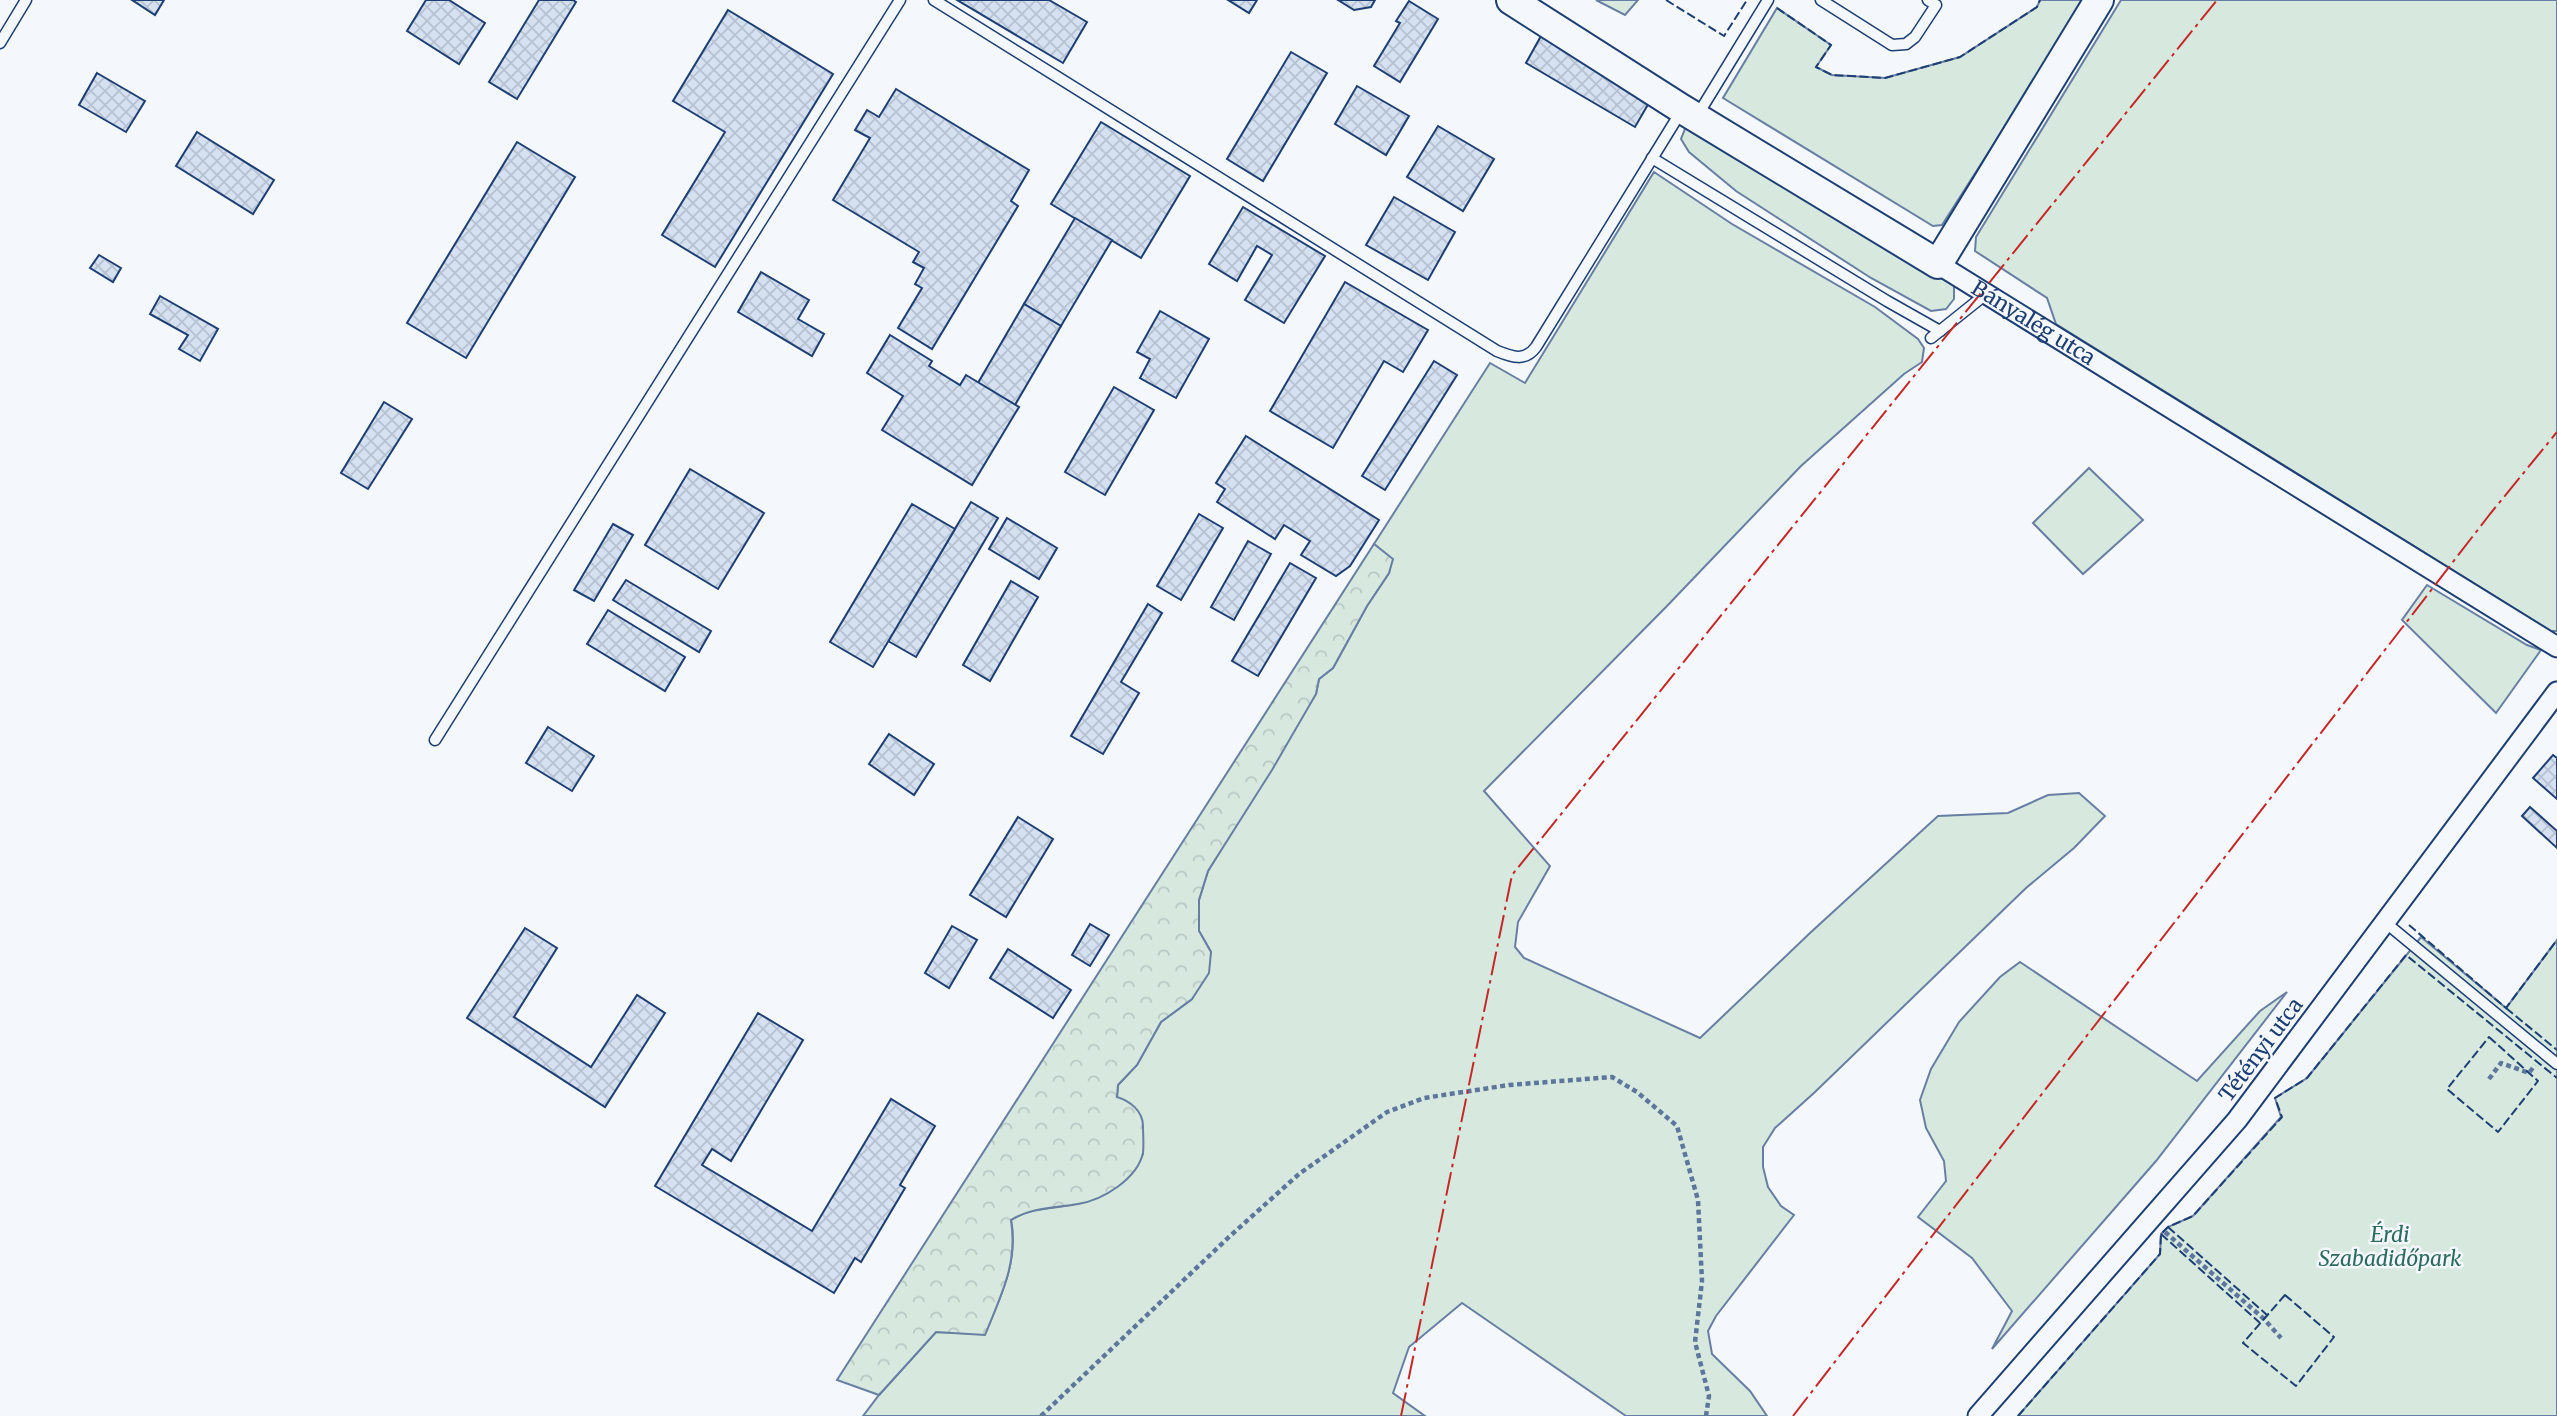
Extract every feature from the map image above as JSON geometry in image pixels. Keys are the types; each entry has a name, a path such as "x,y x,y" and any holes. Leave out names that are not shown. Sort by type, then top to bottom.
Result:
{"street":[{"name":"Bányalég utca","path":"1512,0 1689,114 1987,294 2557,647"},
{"path":"1938,264 2099,0"},
{"name":"Tétényi utca","path":"1978,1416 2237,1120 2557,692"}],"lane":[{"path":"0,43 26,0"},
{"path":"435,740 900,0"},
{"path":"934,0 1497,351 1513,358 1525,357 1536,347 1652,158 1689,114 1768,0"},
{"path":"1821,0 1892,45 1906,44 1915,37 1936,5 1928,0"},
{"path":"1652,158 1940,331"},
{"path":"1931,338 1987,294"},
{"path":"2386,923 2557,1064"}],"path":[{"path":"2489,1079 2501,1063 2529,1073 2544,1054"},
{"path":"1041,1416 1299,1174 1387,1112 1424,1098 1509,1085 1612,1077 1637,1092 1677,1126 1698,1200 1702,1282 1695,1342 1709,1396 1706,1416"},
{"path":"2152,1220 2264,1319 2281,1338"}],"green space":[{"path":"1596,0 1638,0 1625,15"},
{"path":"2040,0 2086,0 1942,225 1933,226 1723,98 1777,8 1831,45 1816,67 1832,75 1885,78 1960,57 2037,7"},
{"path":"2121,0 2557,0 2557,631 2551,631 2056,324 2047,298 1975,251 1976,237"},
{"path":"1703,122 1954,284 1954,299 1946,309 1931,311 1871,278 1736,191 1689,152 1681,139 1685,129"},
{"path":"1654,172 1732,224 1875,307 1918,339 1924,348 1922,362 1904,374 1801,466 1484,791 1550,866 1518,922 1515,947 1524,958 1700,1038 1938,816 2008,813 2048,795 2079,793 2105,816 1775,1128 1763,1147 1763,1167 1768,1187 1781,1206 1794,1215 1716,1316 1708,1331 1712,1354 1750,1391 1767,1416 1626,1416 1462,1303 1409,1347 1393,1393 1425,1416 863,1416 936,1332 985,1334 1007,1279 1012,1250 1011,1220 1028,1212 1098,1198 1117,1186 1135,1167 1143,1154 1117,1097 1118,1085 1137,1065 1161,1022 1192,999 1211,952 1199,931 1199,900 1208,871 1316,694 1319,679 1333,668 1367,606 1389,573 1392,559 1374,544 1490,363 1525,383"},
{"path":"2089,468 2143,520 2083,574 2033,523"},
{"path":"1374,544 1393,559 1389,573 1367,606 1333,668 1319,679 1316,694 1208,871 1199,900 1199,931 1211,952 1209,973 1192,999 1161,1022 1137,1065 1118,1085 1117,1097 1135,1107 1141,1116 1143,1153 1140,1162 1118,1187 1098,1198 1078,1204 1035,1210 1011,1220 1012,1251 1007,1279 985,1335 936,1332 879,1395 837,1380"},
{"path":"2427,585 2527,645 2541,650 2496,713 2402,620"},
{"name":"Érdi Szabadidőpark","path":"2421,937 2506,1008 2557,940 2557,1416 2018,1416 2160,1254 2161,1234 2168,1227 2193,1216 2281,1117 2275,1098 2307,1078"},
{"path":"2020,962 2197,1081 2260,1011 2287,992 2156,1161 1992,1349 2012,1311 1972,1258 1918,1217 1946,1181 1944,1161 1926,1128 1920,1100 1931,1069 1959,1022 2000,977"}],"building":[{"path":"132,0 164,0 155,15"},
{"path":"426,0 449,0 485,23 459,64 407,31"},
{"path":"539,0 576,2 517,99 489,82"},
{"path":"957,0 1049,0 1087,22 1063,63"},
{"path":"1228,0 1257,0 1249,13"},
{"path":"1338,0 1375,0 1371,7 1354,10"},
{"path":"1409,1 1438,19 1400,82 1374,66 1400,23 1396,21"},
{"path":"728,10 833,74 715,267 662,235 725,132 673,101"},
{"path":"1541,36 1650,101 1635,127 1526,63"},
{"path":"1291,52 1327,73 1263,181 1227,159"},
{"path":"97,73 145,101 126,132 79,105"},
{"path":"1357,86 1409,116 1386,155 1335,124"},
{"path":"896,89 1029,170 1011,201 1018,206 932,349 898,328 922,288 915,284 924,268 913,262 919,252 833,200 870,138 855,130 867,110 879,117"},
{"path":"1101,122 1190,176 1141,258 1051,204"},
{"path":"1438,126 1494,159 1463,211 1407,177"},
{"path":"197,132 274,180 253,214 176,166"},
{"path":"517,142 575,177 466,358 407,323"},
{"path":"1394,197 1455,232 1428,280 1366,245"},
{"path":"1243,207 1325,256 1284,323 1245,300 1272,255 1257,246 1237,281 1209,264"},
{"path":"1075,218 1112,240 1061,326 1024,304"},
{"path":"99,255 121,268 113,282 90,268"},
{"path":"761,272 809,300 798,319 824,334 812,356 738,312"},
{"path":"1345,282 1428,330 1403,372 1384,361 1333,448 1270,411"},
{"path":"160,296 218,329 200,361 179,349 188,335 150,314"},
{"path":"1024,304 1061,326 1015,405 978,383"},
{"path":"1160,311 1209,339 1176,398 1140,378 1150,359 1137,352"},
{"path":"890,335 932,361 929,366 960,385 966,375 1019,407 972,485 882,430 903,396 867,373"},
{"path":"1434,361 1457,375 1385,490 1362,476"},
{"path":"1114,387 1154,410 1105,495 1065,472"},
{"path":"384,402 412,419 368,489 341,473"},
{"path":"1246,436 1379,520 1350,566 1336,576 1301,555 1310,541 1284,525 1275,539 1217,502 1225,489 1216,483"},
{"path":"690,469 764,513 718,589 645,545"},
{"path":"971,502 998,518 916,657 888,641"},
{"path":"912,504 955,529 873,667 830,642"},
{"path":"1199,514 1223,528 1181,600 1157,586"},
{"path":"1007,518 1057,548 1039,579 989,549"},
{"path":"613,524 633,535 594,601 574,590"},
{"path":"1248,541 1271,554 1234,620 1211,607"},
{"path":"1290,563 1316,578 1258,676 1232,661"},
{"path":"626,580 711,631 699,652 613,600"},
{"path":"1011,581 1038,597 990,681 963,665"},
{"path":"1148,604 1162,613 1121,682 1139,693 1103,754 1071,736"},
{"path":"608,610 685,657 665,691 587,644"},
{"path":"548,727 594,756 572,791 526,763"},
{"path":"889,734 934,764 914,795 869,764"},
{"path":"2553,755 2557,758 2557,799 2533,778"},
{"path":"2530,807 2557,831 2557,848 2522,816"},
{"path":"1018,817 1053,839 1006,917 970,895"},
{"path":"1090,924 1109,935 1090,966 1072,955"},
{"path":"952,926 977,940 949,988 925,973"},
{"path":"525,928 557,948 514,1017 591,1067 637,995 665,1013 605,1107 467,1018"},
{"path":"1008,949 1071,990 1053,1018 990,978"},
{"path":"758,1013 803,1040 731,1161 712,1149 702,1165 812,1231 891,1099 935,1126 900,1185 905,1188 861,1262 855,1258 834,1293 655,1186"}],"fence":[{"path":"1666,0 1724,36 1747,0"},
{"path":"1777,8 1831,45 1816,67 1832,75 1885,78 1960,57 2037,7 2040,0"},
{"path":"2409,925 2506,1008 2557,940"},
{"path":"2018,1416 2160,1254 2161,1234 2168,1227 2193,1216 2282,1117 2275,1098 2307,1078 2406,955 2557,1078"},
{"path":"2506,1008 2557,1050"},
{"path":"2489,1037 2538,1081 2498,1132 2447,1089 2489,1037"},
{"path":"2168,1227 2267,1315"},
{"path":"2161,1234 2260,1323"},
{"path":"2285,1295 2334,1337 2296,1386 2243,1343 2285,1295"}],"power":[{"path":"1401,1416 1512,875 2217,0"},
{"path":"1793,1416 2490,514 2557,432"}]}
